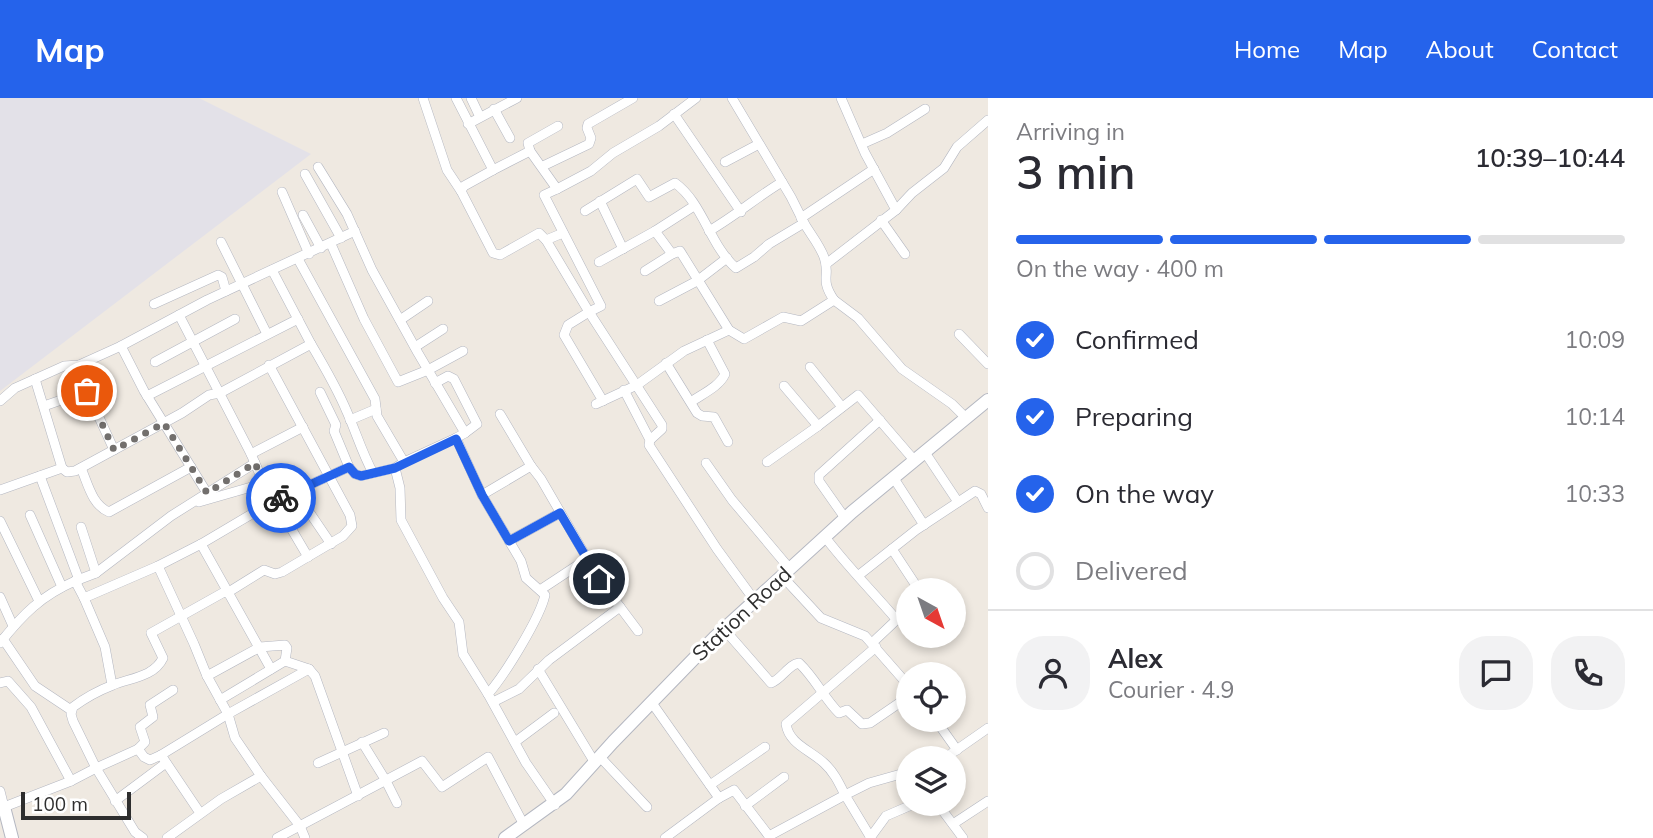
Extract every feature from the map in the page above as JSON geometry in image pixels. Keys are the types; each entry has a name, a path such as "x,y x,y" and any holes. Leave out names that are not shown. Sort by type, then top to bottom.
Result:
{"main road":[{"name":"Station Road","path":"505,838 555,805 724,629 845,518 988,400"},
{"path":"2,805 7,831"}],"street":[{"path":"423,98 447,170 461,191 489,248 496,255 539,233 543,234 589,312 662,425 648,443 755,601"},
{"path":"456,98 493,170"},
{"path":"471,98 480,117"},
{"path":"468,124 517,98"},
{"path":"543,166 589,144 588,124 633,98"},
{"path":"696,98 591,171 544,195 601,306 568,325 564,335 600,402 636,385 686,350 729,330"},
{"path":"732,98 802,220 817,241 825,264 825,285 834,300 858,318 902,369 952,404 966,418"},
{"path":"841,98 896,210"},
{"path":"494,109 510,138"},
{"path":"862,144 925,109"},
{"path":"674,114 741,212"},
{"path":"825,264 844,252 944,168 957,147 988,120"},
{"path":"557,188 527,145 531,140 558,126"},
{"path":"725,162 759,144"},
{"path":"461,191 464,186 530,150"},
{"path":"318,167 435,383 461,436 482,495 521,561 526,578 545,595 491,698"},
{"path":"585,211 636,179 649,197 672,184 678,185 727,258 734,267 739,267 874,169"},
{"path":"305,174 341,238"},
{"path":"709,231 782,182"},
{"path":"282,192 309,254"},
{"path":"600,201 623,249"},
{"path":"599,262 694,206"},
{"path":"303,215 321,248"},
{"path":"881,220 905,254"},
{"path":"0,401 15,388 64,366 79,365 121,346 226,291 355,231"},
{"path":"655,231 672,254"},
{"path":"546,240 563,233"},
{"path":"221,243 267,334"},
{"path":"331,244 364,319 398,382 403,382 463,351"},
{"path":"645,271 680,251 729,330 744,340 783,317 799,321 804,319 834,300"},
{"path":"659,301 697,281 727,258"},
{"path":"298,259 375,399 384,429 404,462"},
{"path":"272,270 333,381 360,450 373,473"},
{"path":"153,304 218,275 222,278 226,291"},
{"path":"400,320 428,301"},
{"path":"179,315 273,501 309,557"},
{"path":"155,362 234,318"},
{"path":"147,396 298,319"},
{"path":"415,347 443,330"},
{"path":"959,334 988,364"},
{"path":"691,402 723,379 724,374 708,340"},
{"path":"35,379 62,468 67,472 81,468 209,395 220,393 311,344"},
{"path":"121,346 147,396 207,493"},
{"path":"666,363 700,416 714,416 728,442"},
{"path":"79,365 87,391 114,450"},
{"path":"71,710 80,701 112,685 138,678 160,663 163,658 151,633 264,569 277,574 331,544 350,530 352,520 269,365"},
{"path":"810,367 842,407"},
{"path":"320,392 336,425 334,431 349,467 358,475 395,468 461,436 477,424 454,379 448,376 435,383"},
{"path":"784,386 818,426"},
{"path":"624,390 650,440"},
{"path":"44,406 87,391"},
{"path":"767,462 858,395 880,420 919,456 958,502"},
{"path":"350,420 376,409"},
{"path":"500,414 587,559 638,631"},
{"path":"845,518 819,481 819,475 880,420"},
{"path":"143,838 135,832 96,768 73,721 71,710 35,686 1,641 13,626 50,592 96,573 171,516 303,427"},
{"path":"706,463 821,618 865,636 896,671"},
{"path":"482,495 531,466"},
{"path":"81,468 94,500 109,512 191,467"},
{"path":"85,598 158,566 273,501 349,467"},
{"path":"0,490 62,468"},
{"path":"395,468 400,488 401,520 459,622 463,654 555,805"},
{"path":"40,476 77,580 105,647 112,685"},
{"path":"893,477 924,525"},
{"path":"192,504 265,483"},
{"path":"295,491 331,544"},
{"path":"859,575 924,525 978,491 988,508"},
{"path":"509,541 560,513"},
{"path":"30,515 62,587"},
{"path":"0,522 39,601"},
{"path":"81,527 96,573"},
{"path":"825,537 847,567 859,575 896,619 874,645 786,724 787,730 796,742 825,764 837,778 870,838 886,816 896,812"},
{"path":"201,544 271,669"},
{"path":"892,548 911,578"},
{"path":"540,590 587,559"},
{"path":"158,566 207,676 228,714 235,738 300,826 305,838"},
{"path":"0,597 13,626"},
{"path":"491,698 519,689 538,669 620,607"},
{"path":"724,629 771,683 796,662 799,663 823,692 827,702 839,713 847,710 862,724 870,723 896,705"},
{"path":"207,676 260,647 285,645 285,661"},
{"path":"220,700 285,661 309,669 319,684 340,752 358,796"},
{"path":"115,801 163,759 228,714 309,669"},
{"path":"538,669 598,760 647,807"},
{"path":"0,683 8,681 31,707 71,782"},
{"path":"0,791 2,805 71,782 138,749 145,742 140,727 153,717 150,705 173,690"},
{"path":"652,703 719,798"},
{"path":"515,742 554,713"},
{"path":"963,746 988,728"},
{"path":"318,763 384,733"},
{"path":"362,743 397,803"},
{"path":"709,785 765,747"},
{"path":"138,749 150,760 163,759"},
{"path":"277,838 422,761 442,787 488,757 524,825"},
{"path":"163,759 200,813"},
{"path":"665,838 730,790 734,790 769,837 869,783 896,775"},
{"path":"167,838 200,813 261,776"},
{"path":"745,806 784,777"},
{"path":"953,824 987,805"},
{"path":"947,816 962,838"}],"shaded area":[{"path":"0,98 199,98 311,154 0,391"}],"way so far":[{"path":"87,391 114,450 164,423 207,493 255,463 272,502 281,498"}],"route":[{"path":"281,498 349,467 361,476 395,468 456,439 482,495 509,541 560,513 599,579"}]}
